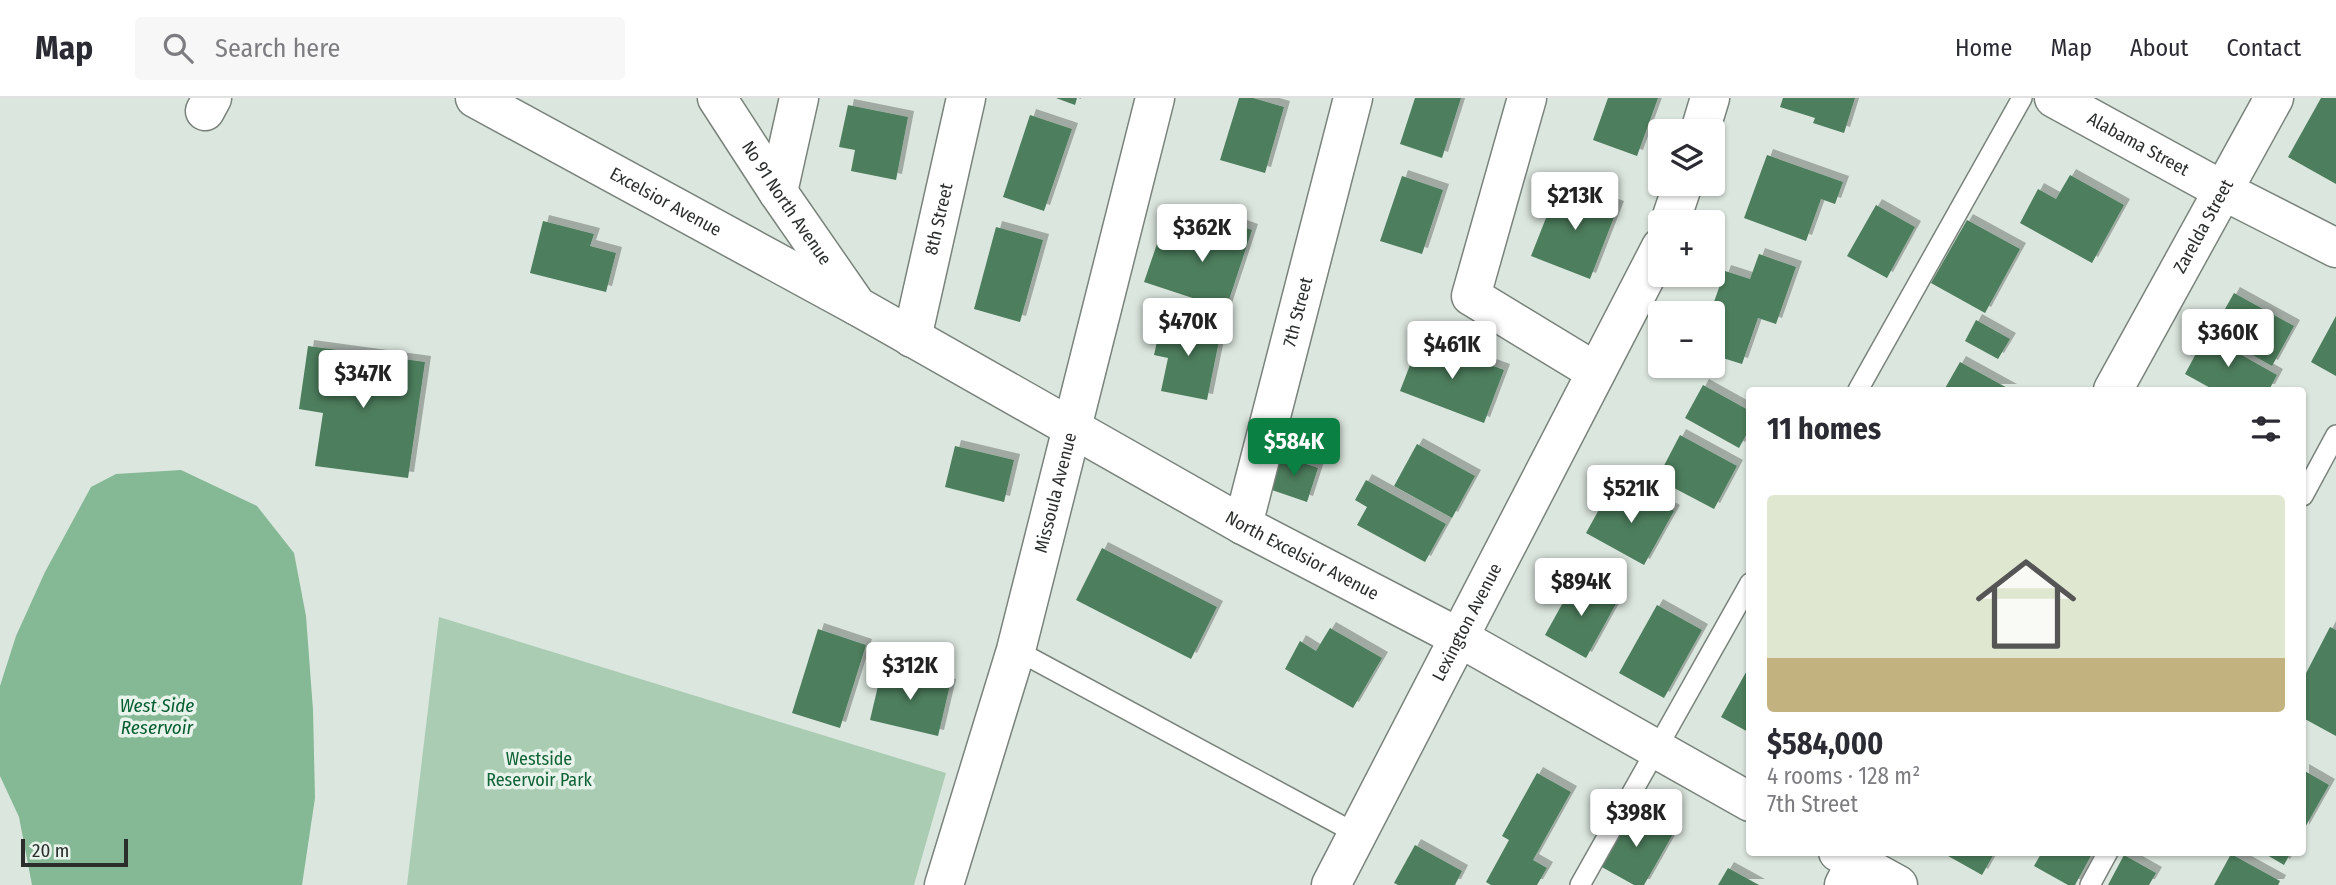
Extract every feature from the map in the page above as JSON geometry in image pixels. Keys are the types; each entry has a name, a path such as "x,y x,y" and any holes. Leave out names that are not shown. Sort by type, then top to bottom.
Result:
{"street":[{"name":"Excelsior Avenue","path":"475,98 857,306"},
{"name":"No 91 North Avenue","path":"717,98 857,306"},
{"path":"778,192 799,98"},
{"name":"8th Street","path":"912,338 966,98"},
{"name":"Missoula Avenue","path":"944,885 1016,650 1155,98"},
{"name":"7th Street","path":"1242,524 1353,98"},
{"path":"1527,98 1471,296 1596,372"},
{"path":"1704,119 1710,98"},
{"name":"Alabama Street","path":"2054,98 2222,190 2336,248"},
{"name":"Zarelda Street","path":"2115,387 2274,98"},
{"name":"Lexington Avenue","path":"1331,885 1648,272"},
{"name":"North Excelsior Avenue","path":"857,306 1242,524 1458,637 1746,800"},
{"path":"1850,863 1898,885"}],"lane":[{"path":"1860,387 2022,98"},
{"path":"2306,490 2336,435"},
{"path":"1580,885 1746,590"},
{"path":"1016,650 1357,834"},
{"path":"2090,885 2106,856"}],"green space":[{"name":"Westside Reservoir Park","path":"439,617 946,773 914,885 407,885"}],"water":[{"name":"West Side Reservoir","path":"181,470 257,506 294,553 306,616 313,710 315,798 302,885 32,885 19,817 0,776 0,686 16,636 45,572 91,487 116,474"}],"building":[{"path":"1056,98 1077,98 1075,105"},
{"path":"1239,98 1253,98 1284,107 1265,173 1220,160"},
{"path":"1415,98 1461,98 1442,158 1400,144"},
{"path":"1608,98 1658,98 1650,119 1648,119 1637,156 1593,140"},
{"path":"1783,98 1855,98 1844,133 1813,123 1815,118 1780,107"},
{"path":"2321,98 2336,98 2336,184 2288,157"},
{"path":"848,105 908,117 896,180 851,171 855,150 839,147"},
{"path":"1030,115 1072,129 1044,211 1003,197"},
{"path":"1767,155 1843,182 1835,204 1821,199 1806,241 1744,218"},
{"path":"2070,175 2124,205 2092,263 2020,223 2038,189 2056,199"},
{"path":"1402,176 1443,190 1422,254 1380,241"},
{"path":"1559,185 1618,207 1590,279 1531,256"},
{"path":"1876,205 1915,227 1887,278 1847,256"},
{"path":"1209,215 1252,230 1226,309 1144,282 1159,238 1197,251"},
{"path":"1967,220 2020,249 1985,313 1931,283"},
{"path":"543,221 594,234 590,246 616,253 606,292 530,273"},
{"path":"996,227 1043,240 1020,322 974,309"},
{"path":"1759,254 1796,267 1776,324 1758,318 1742,364 1725,359 1725,301 1714,301 1719,287 1725,287 1725,271 1750,279"},
{"path":"2234,293 2294,326 2272,366 2212,332"},
{"path":"2336,316 2336,376 2311,362"},
{"path":"1162,319 1221,331 1207,400 1161,391 1168,358 1154,355"},
{"path":"1976,320 2010,339 1998,359 1965,341"},
{"path":"2206,335 2277,375 2271,387 2209,387 2185,374"},
{"path":"1420,339 1504,370 1484,423 1400,391"},
{"path":"308,346 425,362 408,478 315,466 323,413 299,409"},
{"path":"1960,362 2006,387 1946,387"},
{"path":"1703,385 1746,409 1746,435 1739,448 1685,418"},
{"path":"1680,435 1737,466 1714,509 1657,479"},
{"path":"1417,444 1475,476 1452,518 1394,486"},
{"path":"955,446 1014,460 1004,502 945,487"},
{"path":"1280,455 1318,468 1307,502 1269,489"},
{"path":"1366,480 1446,524 1425,562 1357,525 1367,507 1355,500"},
{"path":"1634,489 1674,511 1644,565 1586,533 1607,495 1626,505"},
{"path":"1102,548 1217,607 1191,659 1076,600"},
{"path":"1576,579 1617,602 1586,658 1545,635"},
{"path":"1657,605 1702,630 1664,698 1619,673"},
{"path":"2330,627 2336,630 2336,736 2306,720 2306,673"},
{"path":"1330,628 1382,658 1353,708 1285,669 1300,641 1316,651"},
{"path":"818,629 866,645 840,728 792,713"},
{"path":"882,669 950,685 938,736 870,720"},
{"path":"1746,672 1746,731 1721,717"},
{"path":"2306,772 2329,785 2306,826"},
{"path":"1537,773 1571,792 1533,860 1547,868 1537,885 1491,885 1486,882 1509,840 1502,836"},
{"path":"1631,810 1673,834 1644,885 1634,885 1600,866"},
{"path":"1415,845 1462,871 1455,885 1394,883"},
{"path":"1948,856 1993,856 1982,875"},
{"path":"2040,856 2091,856 2075,885 2068,885 2034,866"},
{"path":"2123,856 2156,873 2149,885 2108,885"},
{"path":"2230,856 2235,856 2280,881 2278,885 2214,885"},
{"path":"2269,856 2289,856 2284,865"},
{"path":"1728,868 1759,885 1718,885"}]}
